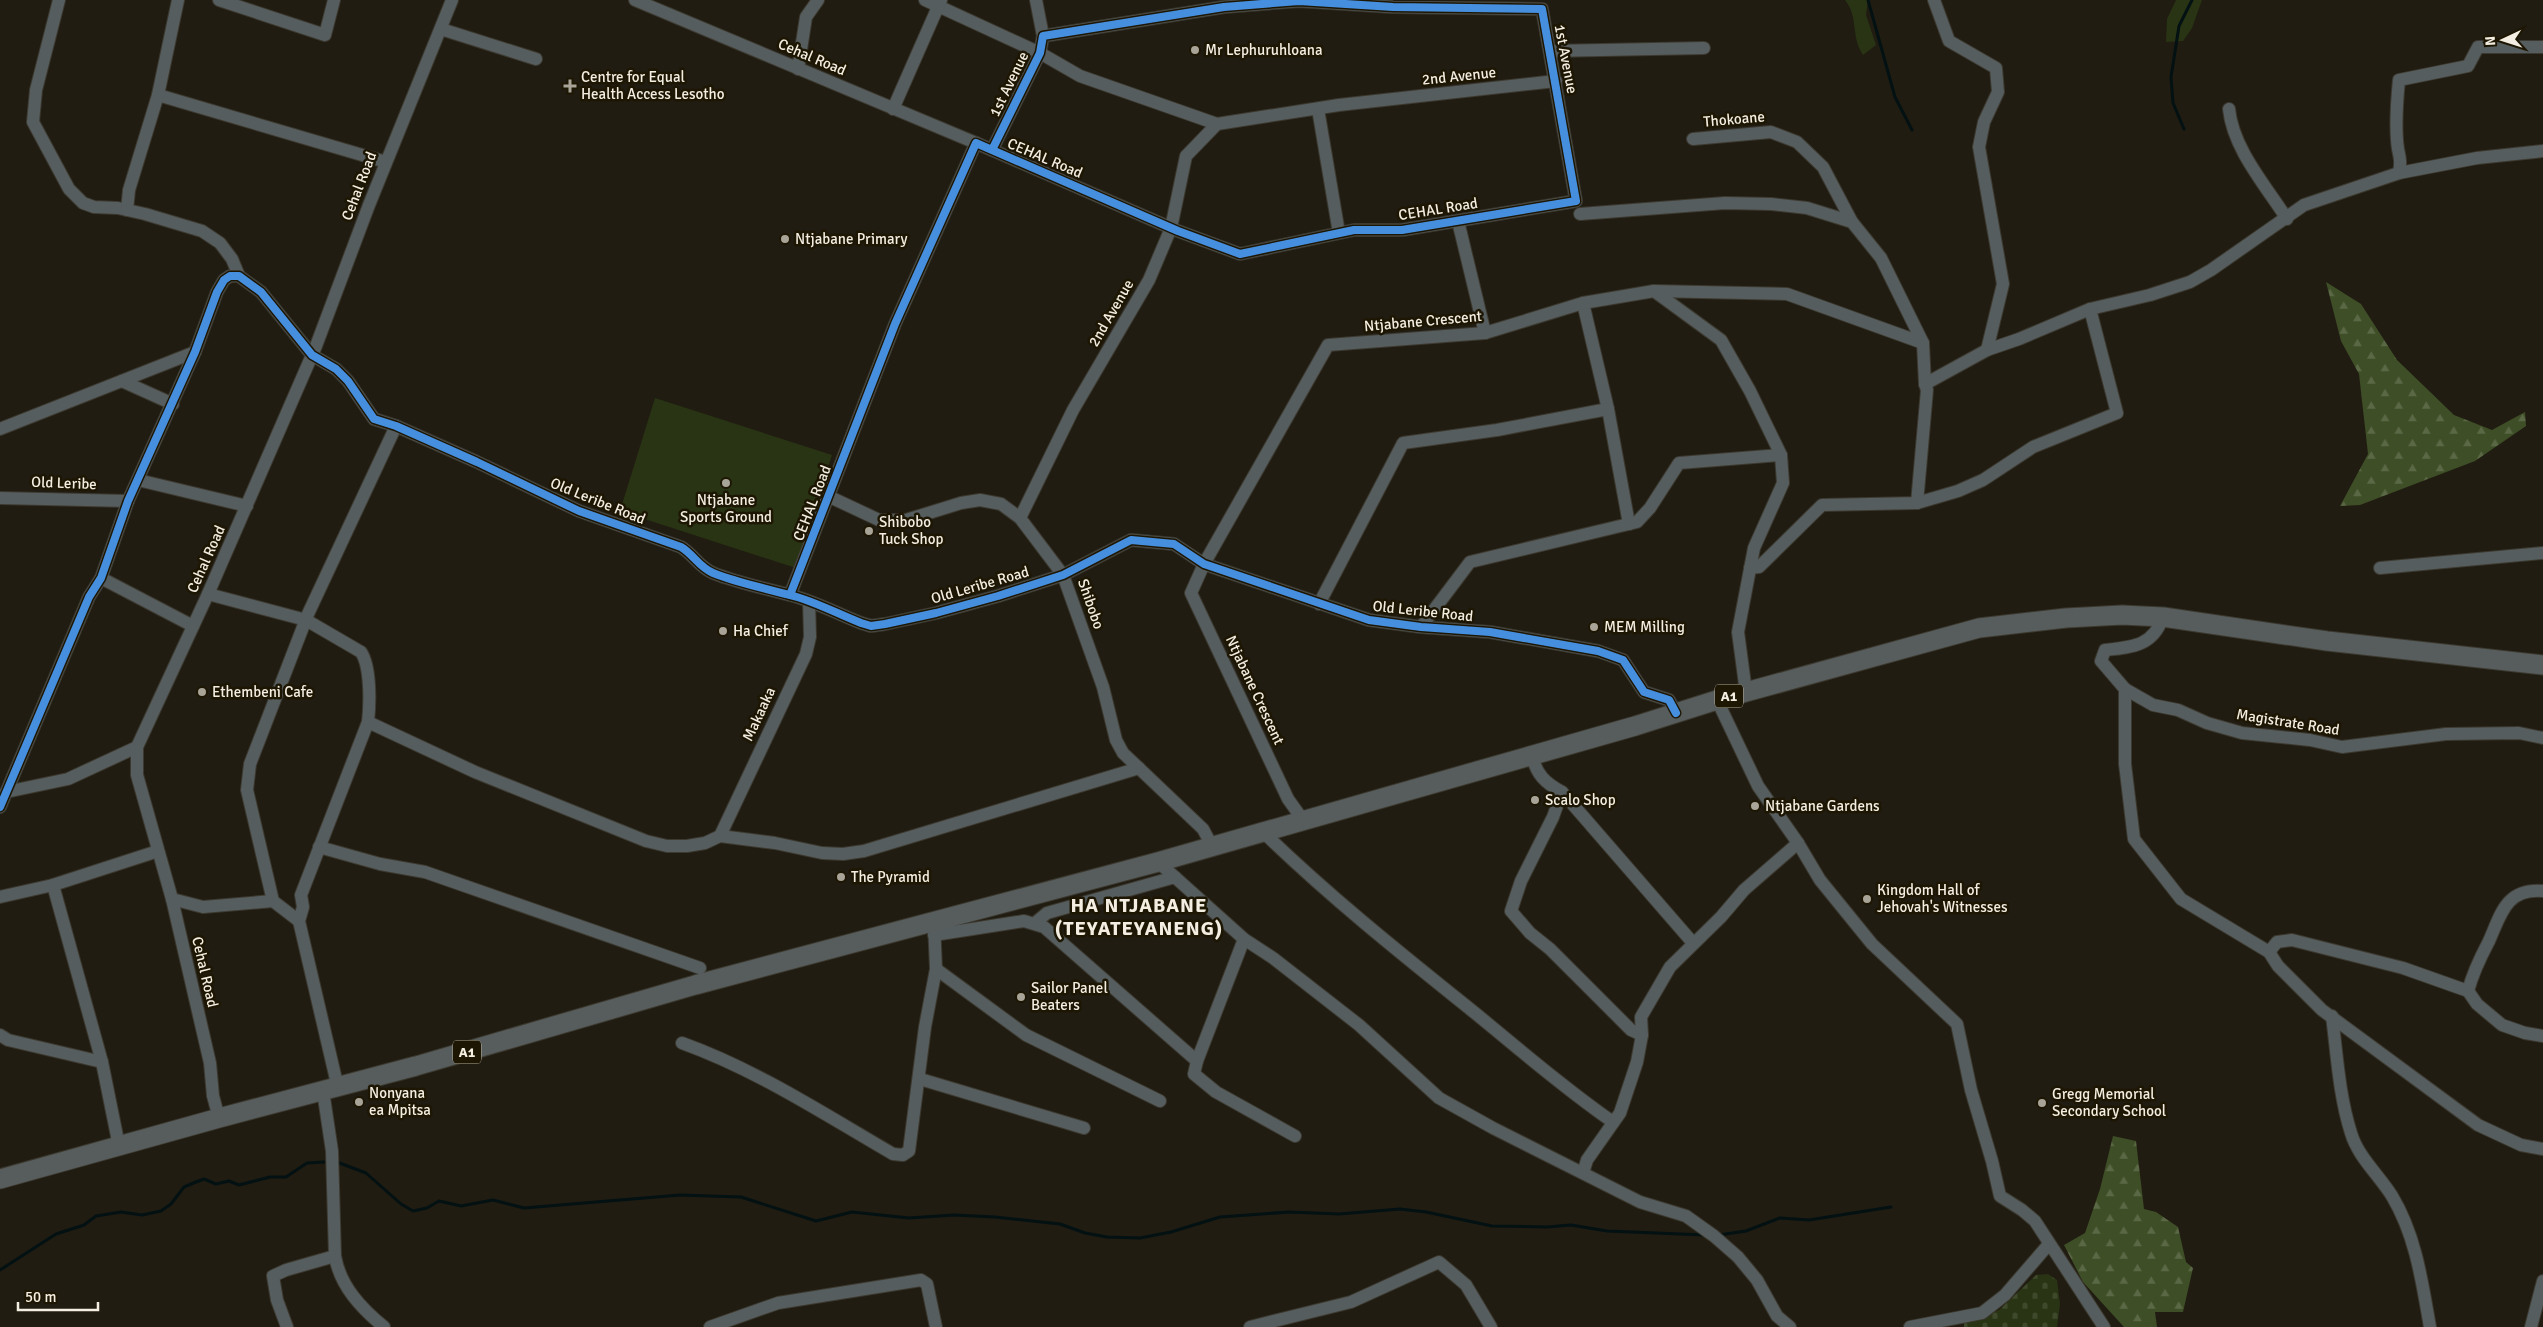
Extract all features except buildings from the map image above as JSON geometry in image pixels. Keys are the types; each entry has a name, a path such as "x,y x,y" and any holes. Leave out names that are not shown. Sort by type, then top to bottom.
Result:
{"main road":[{"name":"A1","path":"0,1179 331,1089 695,986 934,929 1212,846 1717,700 1979,628 2066,618 2122,615 2163,617 2327,641 2543,665"}],"street":[{"path":"59,0 36,90 33,122 69,189 83,203 94,207 127,210 202,231 220,243 232,259 239,276 267,299 312,355"},
{"path":"127,210 129,190 158,95 178,0"},
{"path":"219,0 325,35 334,0"},
{"name":"Cehal Road","path":"219,1118 213,1096 210,1063 172,899 137,775 137,747 208,594 312,355 386,162 452,0"},
{"name":"Cehal Road","path":"635,0 976,143"},
{"path":"798,69 806,17 818,0"},
{"name":"2nd Avenue","path":"925,0 940,3 1040,53 1080,76 1217,124 1318,108 1556,81"},
{"path":"1036,0 1042,36"},
{"path":"1934,0 1949,41 1996,68 1998,92 1984,122 1980,147 2003,284 1987,350"},
{"name":"1st Avenue","path":"992,150 1040,53 1042,36 1224,7 1298,1 1393,7 1542,8 1576,201"},
{"path":"893,109 940,3"},
{"path":"440,29 536,59"},
{"path":"2399,172 2402,160 2398,149 2397,98 2399,80 2468,66 2478,47 2543,47"},
{"name":"1st Avenue","path":"1550,51 1704,48"},
{"path":"158,95 386,162"},
{"path":"1318,108 1338,233"},
{"path":"2229,109 2230,121 2249,160 2287,219"},
{"name":"2nd Avenue","path":"1020,518 1073,410 1149,280 1171,228 1186,156 1217,124"},
{"name":"Thokoane","path":"1693,139 1772,132 1797,142 1823,166 1852,222 1881,258 1923,343"},
{"name":"CEHAL Road","path":"790,595 830,497 895,324 976,143 1171,228 1240,254 1354,230 1402,230 1576,201"},
{"path":"1925,384 1987,350 2090,310 2150,295 2190,282 2212,270 2287,219 2304,205 2399,172 2478,158 2543,151"},
{"path":"1580,214 1726,203 1771,204 1807,208 1852,222"},
{"path":"1458,221 1485,333"},
{"path":"0,807 89,597 101,578 128,501 196,352 217,292 224,280 230,276 239,276"},
{"path":"1654,291 1721,340 1750,391 1781,455 1783,483 1754,548 1738,632 1746,692"},
{"name":"Ntjabane Crescent","path":"1303,820 1288,798 1191,593 1204,564 1328,346 1485,333 1583,303 1654,291 1788,294 1923,343"},
{"path":"1583,303 1608,409 1629,524"},
{"path":"1750,568 1759,567 1822,505 1916,503 1958,491 1983,480 2033,447 2117,413 2090,310"},
{"path":"1916,503 1927,390 1923,343"},
{"path":"0,430 196,352"},
{"name":"Old Leribe Road","path":"312,355 336,369 348,381 374,419 396,426 579,511 680,547 689,552 701,566 712,573 790,595 871,626 936,613 1063,575 1131,540 1174,544 1204,564 1369,620 1421,627 1490,632 1598,651 1622,660 1644,692 1669,700 1676,713"},
{"path":"122,381 173,404"},
{"path":"1319,604 1403,444 1497,430 1608,409"},
{"path":"299,921 273,901 247,790 250,764 306,620 396,426"},
{"path":"1421,627 1470,562 1638,522 1650,508 1679,463 1781,455"},
{"path":"138,480 247,506"},
{"name":"Shibobo","path":"830,497 879,520 906,520 961,503 980,500 1001,504 1020,518 1063,575 1103,687 1116,740 1123,753 1203,829 1212,846"},
{"name":"Old Leribe","path":"0,498 128,501"},
{"path":"2380,568 2543,553"},
{"path":"101,578 193,626"},
{"path":"208,594 306,620 361,652 366,659 368,722 301,895 303,907 299,921 331,1089 335,1256 338,1271 351,1294 384,1327"},
{"name":"Makaaka","path":"720,836 806,654 810,637 809,602"},
{"name":"Magistrate Road","path":"2163,617 2158,630 2145,642 2126,648 2105,650 2101,661 2125,689 2153,705 2178,710 2207,723 2242,733 2302,739 2342,747 2446,734 2519,733 2543,738"},
{"path":"2125,689 2125,764 2134,838 2181,899 2269,952 2278,966 2322,1010 2478,1125 2521,1145 2543,1149"},
{"path":"1717,700 1758,786 1798,843 1820,880 1872,944 1957,1024 1971,1090 1992,1161 2000,1196 2035,1221 2104,1327"},
{"path":"368,722 475,772 646,841 667,846 687,846 706,842 720,836 775,843 822,853 843,854 864,851 1138,768"},
{"path":"6,792 68,779 137,747"},
{"path":"1532,755 1534,763 1546,784 1562,792 1693,943"},
{"path":"1562,792 1553,816 1521,881 1511,911 1530,933 1550,949 1630,1030 1642,1035"},
{"path":"1263,832 1312,880 1367,928 1552,1077 1612,1122"},
{"path":"1583,1173 1587,1160 1620,1113 1628,1093 1642,1035 1641,1017 1670,966 1721,917 1744,890 1798,843"},
{"path":"319,846 380,864 425,872 700,968"},
{"path":"0,897 53,885 158,851"},
{"path":"1158,862 1244,938 1359,1026 1439,1098 1493,1128 1640,1202 1686,1216 1714,1236 1738,1257 1757,1280 1777,1316 1790,1327"},
{"path":"1035,923 1047,913 1175,877"},
{"path":"53,885 102,1062 119,1146"},
{"path":"2468,991 2473,971 2499,914 2511,899 2531,890 2543,892"},
{"path":"172,899 203,907 273,901"},
{"path":"682,1043 730,1062 897,1155 903,1155 909,1151 920,1079 922,1046 936,969 934,929 1024,921 1035,923 1054,934 1133,1007 1196,1061"},
{"path":"1244,938 1196,1061 1194,1074 1216,1092 1295,1136"},
{"path":"2269,952 2277,942 2292,940 2403,968 2468,991 2477,1004 2502,1025 2525,1033 2543,1036"},
{"path":"936,969 1026,1035 1160,1101"},
{"path":"2332,1016 2341,1092 2351,1135 2372,1171 2392,1196 2410,1233 2430,1327"},
{"path":"0,1035 8,1040 102,1062"},
{"path":"920,1079 1084,1128"},
{"path":"1910,1327 1982,1313 2005,1295 2049,1244"},
{"path":"287,1327 277,1300 273,1276 286,1270 335,1256"},
{"path":"1250,1327 1352,1302 1440,1262 1466,1285 1491,1327"},
{"path":"710,1327 778,1303 921,1280 927,1284 931,1296 936,1327"},
{"path":"2531,1327 2543,1281"}],"green space":[{"path":"1845,0 1868,0 1866,15 1876,45 1863,55 1859,48 1852,13"},
{"path":"2176,0 2202,0 2192,28 2183,41 2166,42 2167,19"},
{"path":"2326,282 2361,304 2397,360 2454,415 2492,430 2525,412 2526,426 2475,461 2360,505 2340,506 2368,454 2359,374 2341,341"},
{"name":"Ntjabane Sports Ground","path":"655,398 832,455 796,568 620,511"},
{"path":"2113,1136 2136,1141 2144,1209 2156,1212 2178,1227 2186,1262 2193,1268 2183,1312 2155,1312 2157,1327 2124,1327 2083,1282 2064,1245 2085,1233 2100,1189"},
{"path":"2048,1274 2057,1280 2060,1304 2057,1327 1964,1327 1964,1322 1999,1310 2036,1275"}],"waterway":[{"path":"1868,0 1895,97 1912,130"},
{"path":"2184,129 2173,103 2171,77 2179,26 2192,0"},
{"path":"0,1270 56,1234 84,1225 96,1216 121,1212 142,1215 161,1211 171,1204 184,1187 204,1179 216,1184 229,1181 239,1185 270,1177 286,1177 307,1163 324,1162"},
{"path":"337,1162 366,1173 401,1204 413,1211 427,1208 439,1201 461,1206 493,1200 524,1208 680,1195 741,1197 816,1221 852,1212 909,1218 954,1215 995,1217 1060,1224 1085,1233 1107,1237 1140,1238 1171,1232 1220,1217 1289,1212 1339,1214 1400,1209 1426,1212 1492,1226 1547,1227 1571,1225 1607,1231 1705,1235"},
{"path":"1719,1235 1746,1231 1780,1218 1809,1220 1891,1207"}],"cycle path":[{"path":"790,595 895,324 976,143 1178,231 1240,254 1354,230 1402,230 1576,201 1542,9 1393,7 1299,1 1224,7 1043,36 1040,53 992,150"},
{"path":"0,807 89,597 101,578 128,501 195,352 217,292 224,280 230,276 239,276 261,292 312,355 336,369 348,381 374,419 396,426 477,462 579,511 681,547 713,573 741,583 817,604 861,623 871,626 885,624 936,613 998,596 1063,575 1131,540 1174,544 1204,564 1369,620 1421,627 1490,632 1598,651 1623,660 1644,692 1669,700 1676,713"}],"place":[{"name":"Mr Lephuruhloana","path":"1195,50"},
{"name":"Centre for Equal Health Access Lesotho","path":"570,86"},
{"name":"Ntjabane Primary","path":"785,239"},
{"name":"Ntjabane Sports Ground","path":"726,483"},
{"name":"Shibobo Tuck Shop","path":"869,531"},
{"name":"MEM Milling","path":"1594,627"},
{"name":"Ha Chief","path":"723,631"},
{"name":"Ethembeni Cafe","path":"202,692"},
{"name":"Scalo Shop","path":"1535,800"},
{"name":"Ntjabane Gardens","path":"1755,806"},
{"name":"The Pyramid","path":"841,877"},
{"name":"Kingdom Hall of Jehovah's Witnesses","path":"1867,899"},
{"name":"Sailor Panel Beaters","path":"1021,997"},
{"name":"Nonyana ea Mpitsa","path":"359,1102"},
{"name":"Gregg Memorial Secondary School","path":"2042,1103"}],"district":[{"name":"HA NTJABANE (TEYATEYANENG)","path":"1139,916"}]}
